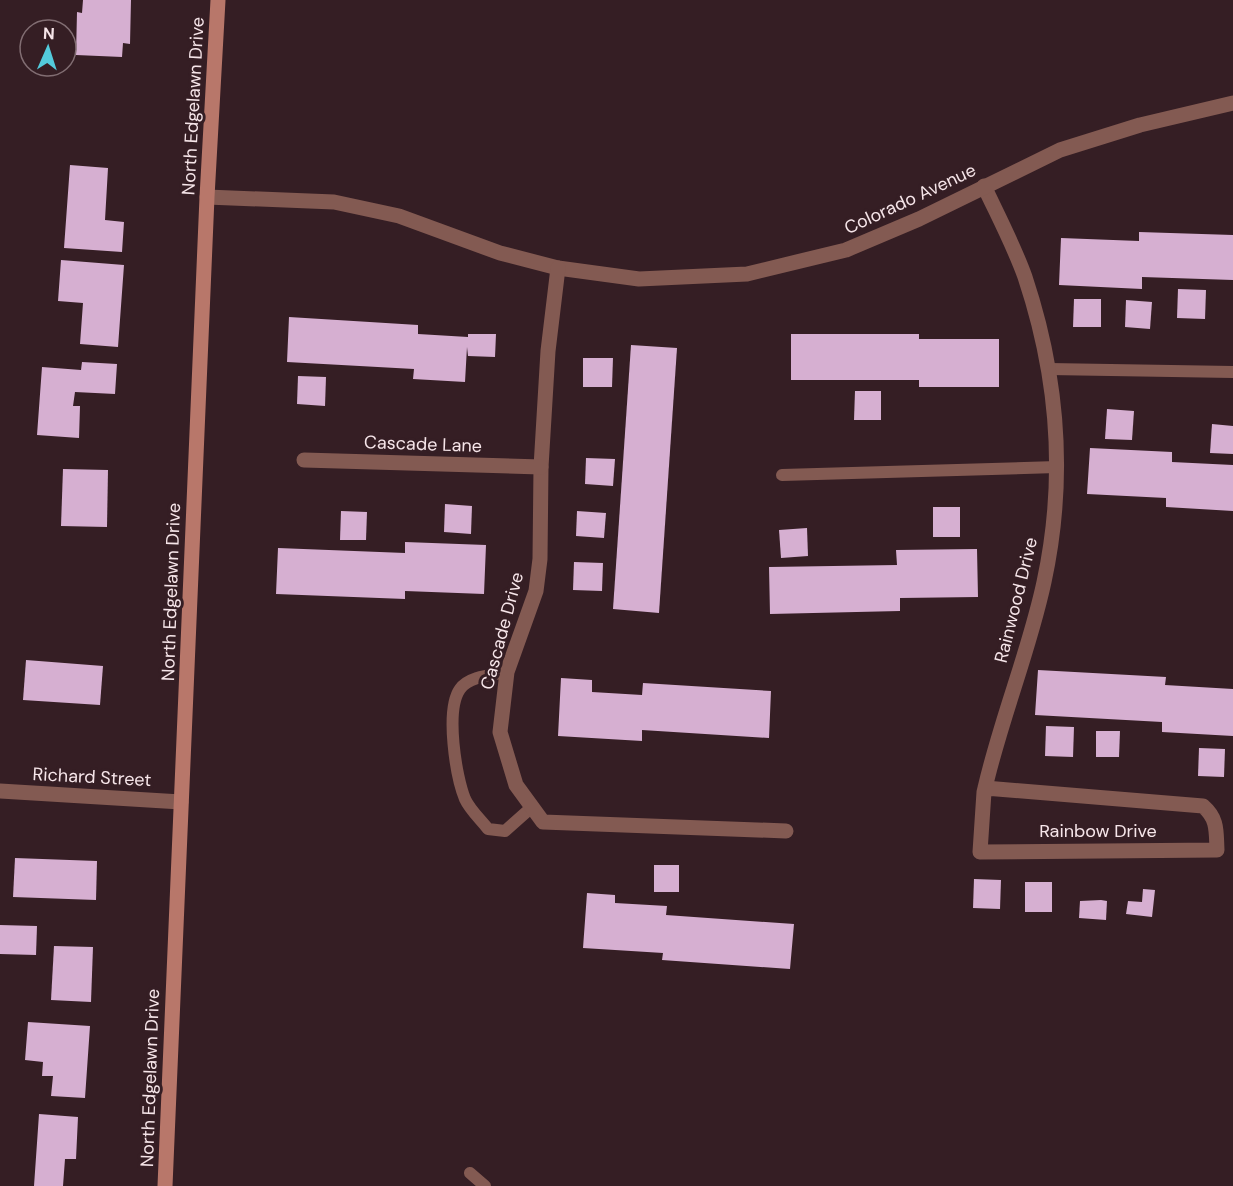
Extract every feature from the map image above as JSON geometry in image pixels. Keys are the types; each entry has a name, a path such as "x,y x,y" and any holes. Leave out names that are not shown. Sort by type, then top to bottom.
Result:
{"street":[{"name":"North Edgelawn Drive","path":"165,1186 207,197 218,0"},
{"name":"Colorado Avenue","path":"207,197 334,202 399,216 500,253 558,268 639,279 747,274 846,250 919,219 1060,150 1140,125 1233,103"},
{"name":"Rainwood Drive","path":"980,852 985,788 1044,584 1053,535 1057,466 1056,427 1049,369 1040,325 1024,275 984,186"},
{"name":"Cascade Drive","path":"558,268 548,351 541,467 540,559 536,591 507,672 500,732 516,786 543,822 786,831"},
{"name":"Cascade Lane","path":"304,460 541,467"},
{"name":"Rainbow Drive","path":"980,852 1217,850 1217,824 1213,814 1203,806 985,788"},
{"name":"Richard Street","path":"0,791 181,802"}],"lane":[{"path":"1049,369 1233,372"},
{"path":"782,475 1057,466"},
{"path":"507,672 484,677 460,688 452,736 457,776 466,802 488,829 505,831 532,807"},
{"path":"470,1173 485,1186"}],"building":[{"path":"83,0 131,0 130,44 123,43 122,57 78,55 77,12 82,13"},
{"path":"70,165 108,168 105,220 124,222 122,252 64,248"},
{"path":"1139,232 1233,235 1233,280 1142,277 1142,289 1059,285 1061,238 1139,241"},
{"path":"61,260 124,265 118,347 80,344 83,303 58,301"},
{"path":"1178,289 1206,290 1205,319 1177,318"},
{"path":"1074,299 1101,299 1101,327 1073,327"},
{"path":"1126,300 1152,302 1150,329 1125,327"},
{"path":"289,317 418,325 418,334 468,337 468,334 496,334 495,357 468,356 467,347 465,382 413,379 414,369 287,362"},
{"path":"791,334 919,334 919,339 999,339 999,387 919,387 919,380 791,380"},
{"path":"631,345 677,348 659,613 613,609"},
{"path":"583,358 613,358 612,387 583,387"},
{"path":"82,362 117,364 115,394 75,392 73,406 80,406 79,438 37,435 42,367 81,370"},
{"path":"298,376 326,377 325,406 297,404"},
{"path":"855,391 881,391 881,420 854,420"},
{"path":"1107,409 1134,411 1132,440 1105,439"},
{"path":"1212,424 1233,426 1233,454 1210,453"},
{"path":"1090,448 1172,452 1172,462 1233,465 1233,511 1166,507 1166,498 1087,494"},
{"path":"586,458 615,459 613,486 585,484"},
{"path":"63,469 108,470 107,527 61,526"},
{"path":"445,504 472,506 471,534 444,532"},
{"path":"933,507 960,507 960,537 933,537"},
{"path":"341,511 367,512 366,540 340,540"},
{"path":"577,511 606,513 604,538 576,536"},
{"path":"807,528 808,556 781,558 779,530"},
{"path":"405,542 486,545 484,594 405,591 405,599 276,594 278,548 405,553"},
{"path":"977,549 978,597 900,598 900,611 770,614 769,567 897,565 896,550"},
{"path":"574,562 603,563 602,591 573,590"},
{"path":"26,660 103,666 100,705 23,700"},
{"path":"1038,670 1166,677 1165,685 1233,689 1233,736 1162,732 1162,722 1035,715"},
{"path":"561,678 592,680 592,692 642,695 643,683 771,691 769,738 642,730 642,741 558,736"},
{"path":"1046,726 1074,727 1073,757 1045,756"},
{"path":"1096,731 1120,731 1119,757 1096,757"},
{"path":"1199,748 1225,749 1224,777 1198,776"},
{"path":"15,858 97,861 96,900 13,897"},
{"path":"654,865 679,865 679,892 654,892"},
{"path":"974,879 1001,880 1000,909 973,908"},
{"path":"1025,882 1052,882 1052,912 1025,912"},
{"path":"1143,889 1155,890 1152,917 1126,914 1128,901 1142,902"},
{"path":"587,893 615,895 615,903 667,906 666,915 794,924 790,969 662,960 663,953 583,948"},
{"path":"1080,901 1107,901 1106,920 1079,918"},
{"path":"0,925 37,926 36,955 0,954"},
{"path":"54,946 93,947 91,1002 51,1000"},
{"path":"28,1022 90,1026 85,1098 51,1096 53,1076 42,1076 43,1062 25,1060"},
{"path":"39,1114 78,1117 76,1159 65,1159 63,1186 34,1186"}]}
